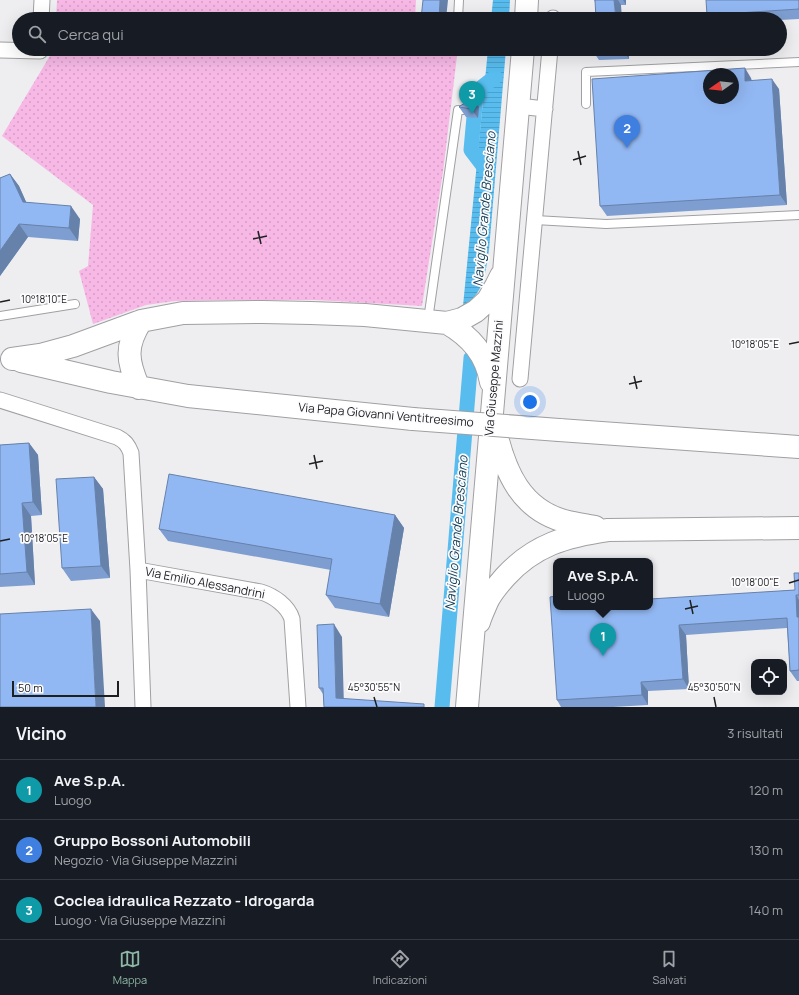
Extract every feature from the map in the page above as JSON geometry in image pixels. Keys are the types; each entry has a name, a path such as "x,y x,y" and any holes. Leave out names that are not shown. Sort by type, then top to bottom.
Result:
{"street":[{"path":"42,0 42,12"},
{"path":"526,12 527,0"},
{"path":"0,50 12,50"},
{"name":"Via Giuseppe Mazzini","path":"467,707 522,56"},
{"path":"520,379 549,56"},
{"path":"518,106 545,109"},
{"path":"6,358 40,355 67,348 141,321 183,313 263,312 365,315 437,322 462,318 480,307 488,300 503,270"},
{"path":"138,388 131,368 129,348 131,339 141,321"},
{"path":"437,322 461,332 474,343 483,357 490,373 493,390"},
{"name":"Via Papa Giovanni Ventitreesimo","path":"6,358 138,388 188,396 413,419 799,447"},
{"name":"Via Emilio Alessandrini","path":"0,400 117,437 129,446 131,453 138,570 143,707"},
{"path":"491,413 499,448 511,480 528,502 554,518 608,530"},
{"path":"472,638 487,601 512,570 527,557 545,546 564,538 583,533 608,530 799,528"},
{"name":"Via Emilio Alessandrini","path":"138,570 261,592 267,594 286,607 290,612 292,619 298,707"}],"lane":[{"path":"458,12 459,0"},
{"path":"586,104 586,72 799,62"},
{"path":"437,322 458,110 467,110"},
{"path":"534,220 585,219 606,224 799,215"},
{"path":"0,316 75,304"}],"shaded area":[{"path":"57,0 416,0 415,12 56,12"},
{"path":"50,56 457,56 443,172 422,306 315,300 175,301 146,305 93,324 79,271 88,266 93,205 2,136"}],"water":[{"path":"493,0 510,0 509,12 492,12"},
{"path":"487,56 505,56 489,250 485,274 480,289 476,295 463,306"}],"building":[{"path":"423,0 440,0 439,12 422,12"},
{"path":"595,0 614,0 615,12 596,12"},
{"path":"706,0 799,0 799,9 753,12 707,12"},
{"path":"739,68 745,68 745,81 772,79 780,195 600,206 592,79 703,71 703,104 739,104"},
{"path":"464,96 472,97 471,109 459,107 465,103 466,100"},
{"path":"10,174 23,202 71,206 69,228 19,224 0,251 0,178"},
{"path":"29,443 33,502 22,503 27,572 0,574 0,445"},
{"path":"169,474 395,515 380,604 326,595 332,559 159,529"},
{"path":"94,477 101,566 62,568 56,479"},
{"path":"794,573 799,573 799,595 796,595 797,617 799,617 799,670 790,671 787,618 679,625 683,679 641,682 642,695 557,700 550,597 553,596 553,610 653,610 653,599 795,590"},
{"path":"91,609 96,707 0,707 0,614"},
{"path":"334,624 336,698 424,704 424,707 324,707 323,688 319,688 317,625"}],"waterway":[{"path":"487,171 471,150 477,91 495,77"},
{"name":"Naviglio Grande Bresciano","path":"442,707 471,358"}],"place":[{"name":"Coclea idraulica Rezzato - Idrogarda","path":"472,114"},
{"name":"Gruppo Bossoni Automobili","path":"627,148"},
{"name":"Ave S.p.A.","path":"603,656"}]}
